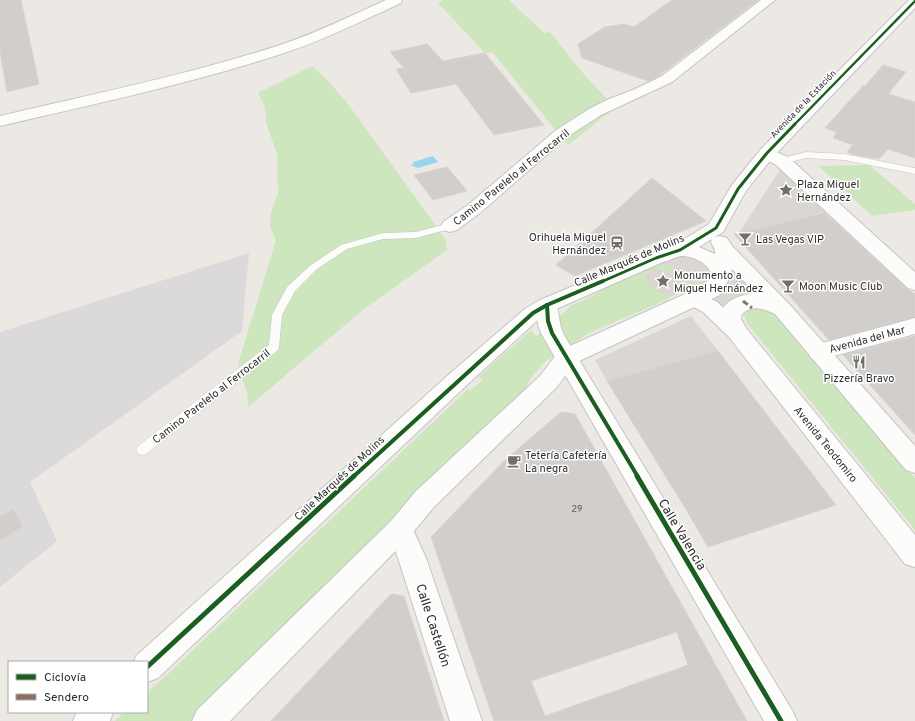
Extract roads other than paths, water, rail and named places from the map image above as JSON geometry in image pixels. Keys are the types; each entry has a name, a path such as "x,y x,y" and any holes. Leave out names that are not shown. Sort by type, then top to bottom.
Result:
{"street":[{"path":"0,121 216,69 286,48 346,24 396,0"},
{"name":"Camino Parelelo al Ferrocarril","path":"450,226 474,209 562,134 601,108 638,93 666,79 770,0"},
{"name":"Avenida de la Estación","path":"716,228 738,189 775,157 784,134 915,1"},
{"path":"775,157 915,283"},
{"name":"Avenida Teodomiro","path":"716,228 718,238 725,250 783,310 915,463"},
{"name":"Calle Marqués de Molins","path":"148,666 462,376 533,313 547,305 656,258 680,250 716,228"},
{"name":"Calle Marqués de Molins","path":"680,250 694,252 710,258 721,272"},
{"path":"208,721 400,529 425,499 548,382 568,357 676,306 709,293 715,288 721,272 725,259 725,250"},
{"name":"Avenida Teodomiro","path":"694,299 710,307 737,332 915,555"},
{"name":"Avenida Teodomiro","path":"737,332 732,319 732,311 743,301 760,300 783,310"},
{"path":"547,305 548,326 568,357"},
{"name":"Avenida del Mar","path":"819,352 915,326"},
{"name":"Calle Valencia","path":"568,357 782,721"},
{"name":"Calle Castellón","path":"400,529 412,558 466,721"},
{"path":"89,721 97,713"}],"lane":[{"path":"775,157 806,155 844,157 915,171"},
{"name":"Camino Parelelo al Ferrocarril","path":"142,450 274,347 277,315 291,289 314,267 344,247 383,236 416,235 450,226"}],"water":[{"path":"433,156 438,162 418,168 411,165 414,163 413,162"}],"place":[{"name":"Plaza Miguel Hernández","path":"786,190"},
{"name":"Las Vegas VIP","path":"745,239"},
{"name":"Orihuela Miguel Hernández","path":"617,243"},
{"name":"Monumento a Miguel Hernández","path":"663,281"},
{"name":"Moon Music Club","path":"788,286"},
{"name":"Pizzería Bravo","path":"859,362"},
{"name":"Tetería Cafetería La negra","path":"514,461"}]}
